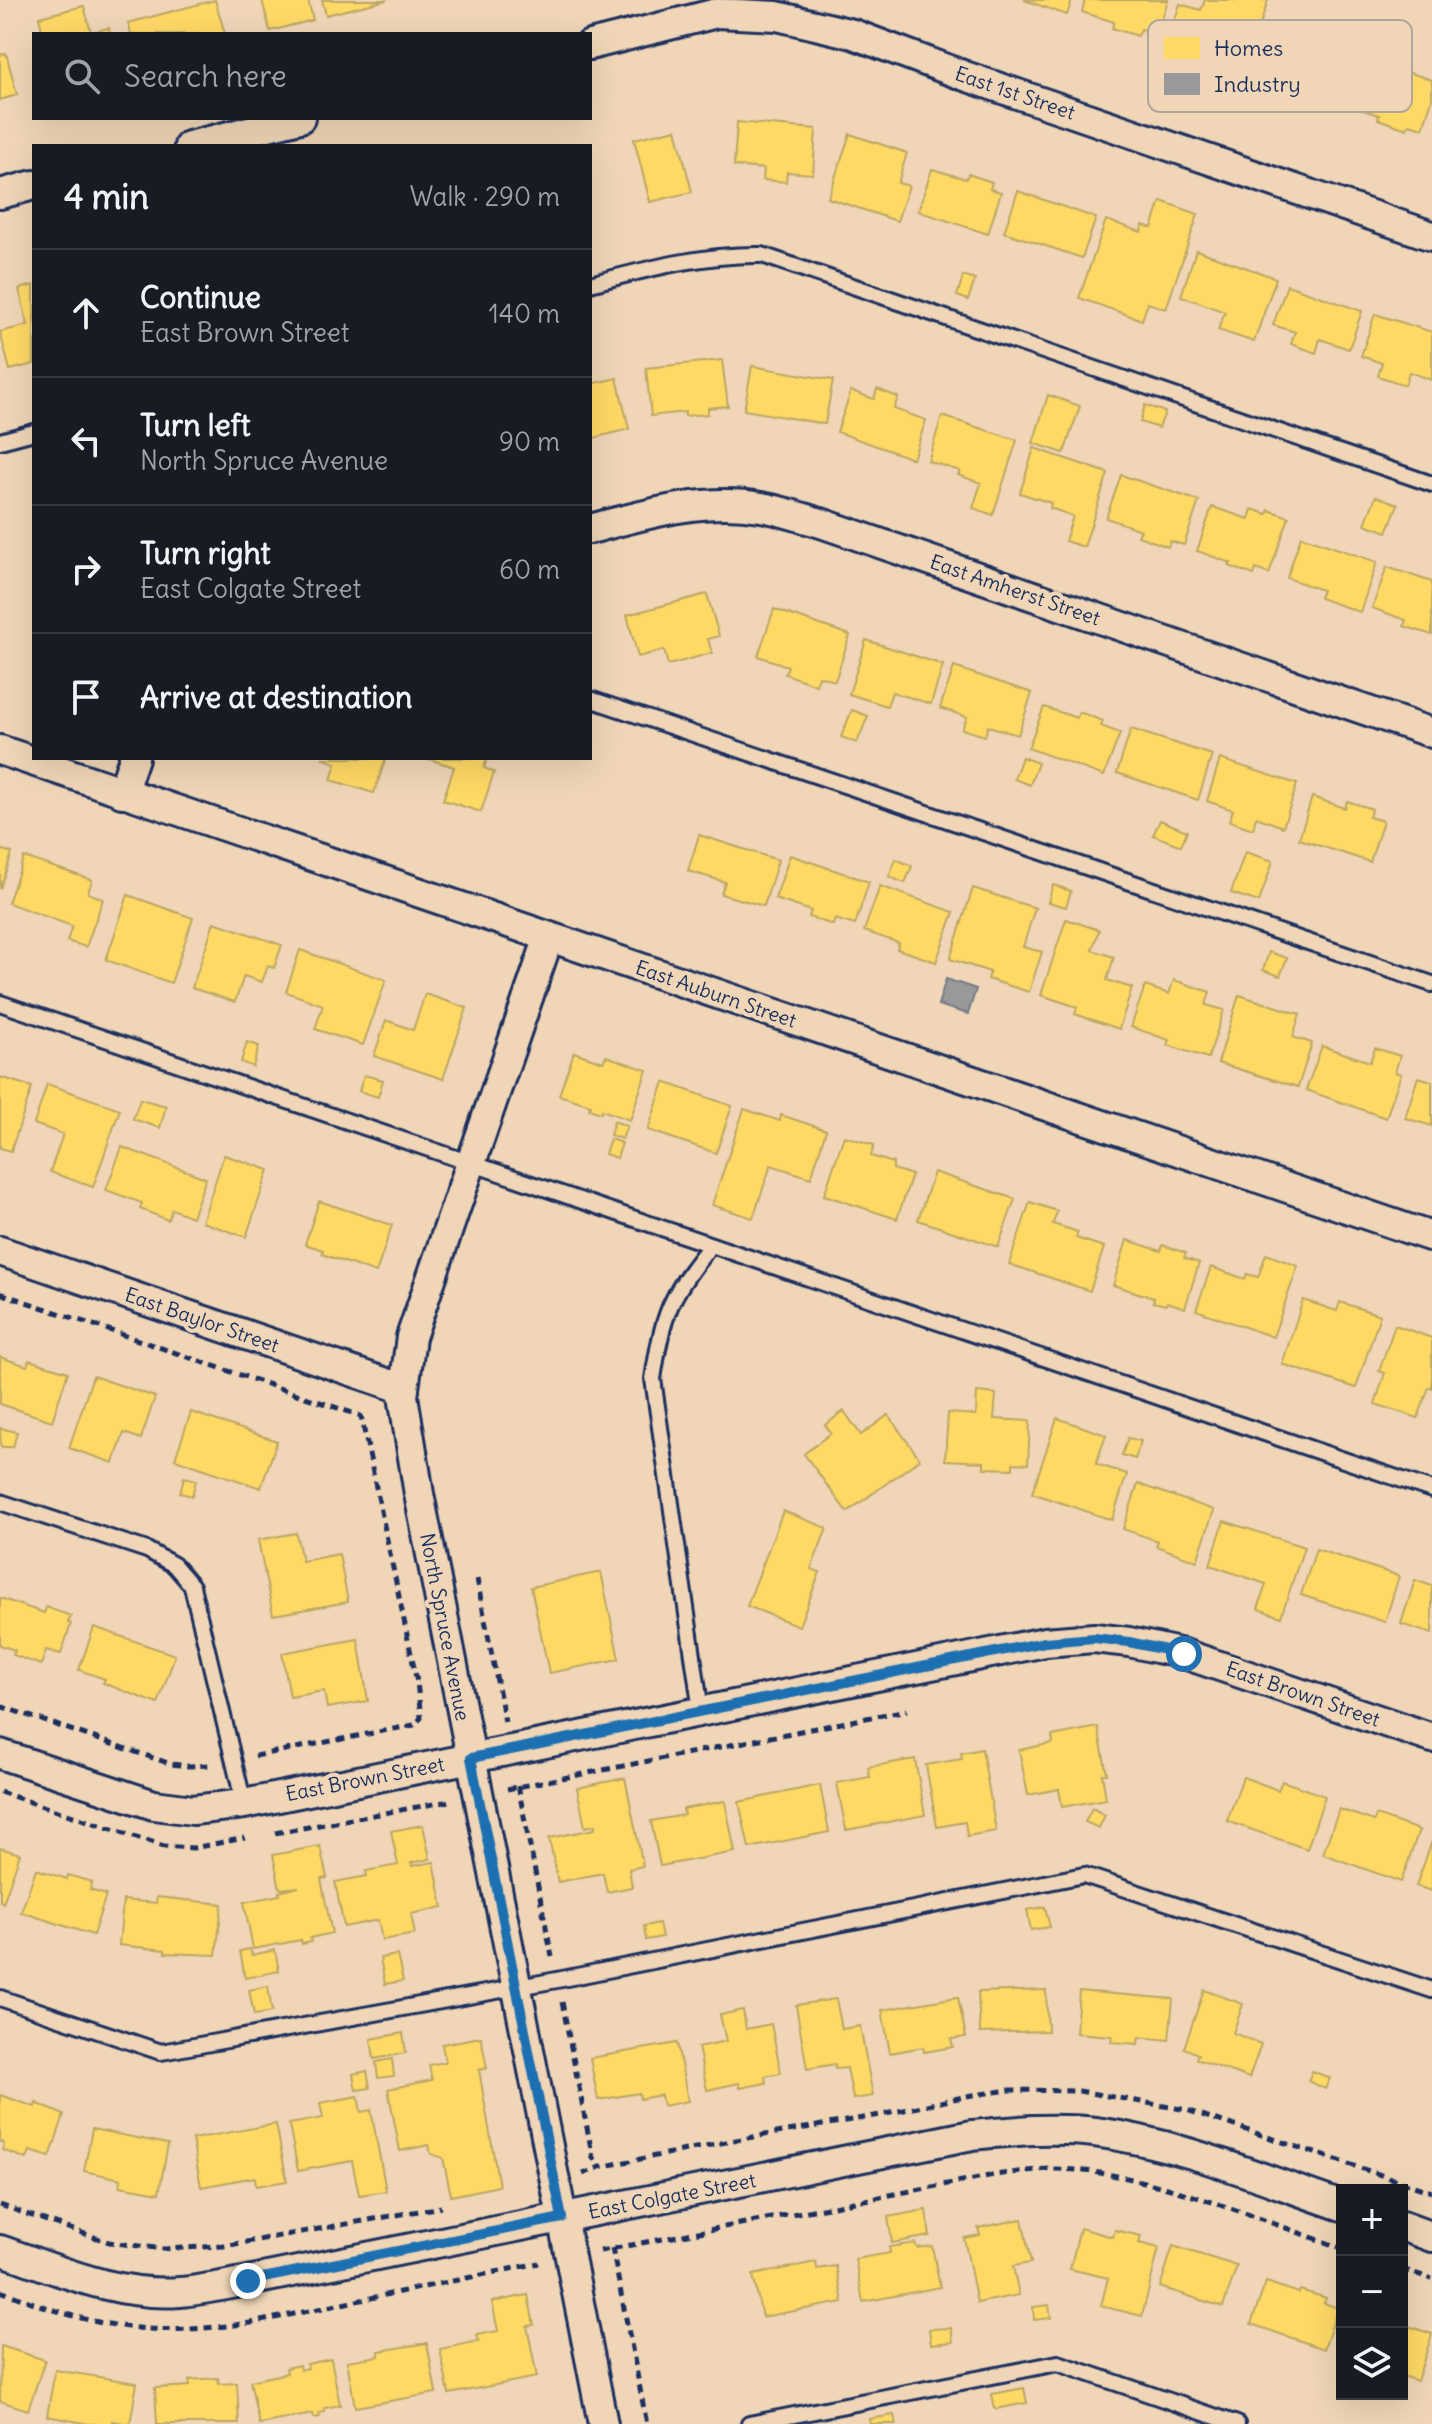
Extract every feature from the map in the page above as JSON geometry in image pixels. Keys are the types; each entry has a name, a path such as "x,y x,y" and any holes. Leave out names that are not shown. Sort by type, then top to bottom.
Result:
{"street":[{"name":"East 1st Street","path":"592,44 717,13 777,16 853,34 965,76 1432,236"},
{"path":"197,144 292,120"},
{"path":"0,194 32,186"},
{"name":"East Amherst Street","path":"592,528 676,507 716,504 762,507 821,523 1432,733"},
{"name":"East Auburn Street","path":"0,750 1432,1237"},
{"path":"122,793 133,760"},
{"name":"North Spruce Avenue","path":"549,937 411,1337 404,1389 419,1494 603,2424"},
{"name":"East Baylor Street","path":"0,1251 404,1389"},
{"name":"East Brown Street","path":"0,1754 154,1805 193,1810 244,1804 1045,1642 1094,1638 1184,1654 1432,1738"},
{"name":"East Colgate Street","path":"0,2250 103,2285 178,2292 248,2281 972,2135 1037,2129 1093,2132 1145,2141 1336,2204"},
{"path":"1408,2228 1432,2237"}],"lane":[{"path":"592,283 663,265 728,255 762,255 1432,484"},
{"path":"0,441 32,433"},
{"path":"592,700 1432,984"},
{"path":"0,1003 1432,1490"},
{"path":"701,1711 653,1379 659,1336 669,1303 681,1282 711,1245"},
{"path":"0,1502 147,1550 174,1565 192,1586 244,1804"},
{"path":"0,1998 161,2052 557,1980 1084,1875 1432,1990"},
{"path":"749,2424 1058,2363 1237,2424"}],"path":[{"path":"0,1293 361,1416 417,1682 421,1718 414,1725 233,1761 189,1766 171,1764 0,1706"},
{"path":"477,1579 593,2158 600,2167"},
{"path":"417,1682 455,1680 495,1671"},
{"path":"0,2291 111,2325 161,2330 205,2329 251,2323 570,2256 994,2175 1050,2169 1113,2176 1160,2188 1336,2246"},
{"path":"612,2248 647,2424"},
{"path":"1408,2271 1432,2279"}],"building: Homes":[{"path":"215,0 224,32 130,32 128,23"},
{"path":"262,0 308,0 313,20 270,31"},
{"path":"322,0 387,0 326,15"},
{"path":"1024,0 1072,0 1067,15"},
{"path":"1085,0 1168,0 1162,20 1148,20 1148,31 1141,29 1138,36 1112,28 1114,22 1082,12"},
{"path":"1205,0 1268,0 1262,20 1175,20 1180,4 1201,10"},
{"path":"84,6 91,32 43,32 39,17"},
{"path":"6,53 17,95 0,100 0,55"},
{"path":"1412,74 1432,80 1432,100 1423,128 1409,124 1407,129 1378,119 1379,115 1369,112 1412,112"},
{"path":"737,122 816,129 813,174 787,172 786,182 763,180 764,169 734,166"},
{"path":"676,129 692,192 650,202 634,139"},
{"path":"850,134 907,153 898,183 909,186 897,221 828,198"},
{"path":"932,169 966,179 968,174 992,182 990,189 1001,192 988,234 918,211"},
{"path":"1018,191 1096,218 1082,258 1004,232"},
{"path":"1161,201 1198,214 1166,309 1148,303 1142,320 1079,298 1106,220 1141,232 1143,225 1152,228"},
{"path":"1196,250 1276,278 1254,342 1218,330 1225,312 1181,296"},
{"path":"963,276 975,280 968,300 957,296"},
{"path":"1287,285 1362,311 1349,349 1320,339 1316,353 1291,344 1295,332 1273,325"},
{"path":"32,286 32,364 10,370 0,332 28,325 19,289"},
{"path":"1375,314 1432,332 1432,380 1409,372 1405,385 1378,376 1382,363 1361,356"},
{"path":"722,360 728,406 708,408 708,414 685,416 685,412 651,416 646,368"},
{"path":"752,366 833,380 825,424 744,410"},
{"path":"617,378 629,429 592,438 592,384"},
{"path":"877,389 898,397 894,409 926,420 913,459 837,432 851,391 874,399"},
{"path":"1048,395 1080,406 1064,453 1033,443"},
{"path":"1145,405 1165,412 1159,428 1140,422"},
{"path":"942,416 1017,440 993,515 973,508 981,483 958,475 960,471 928,461"},
{"path":"1034,448 1108,473 1084,547 1065,541 1073,516 1050,508 1051,503 1020,493"},
{"path":"1121,475 1199,501 1184,545 1170,541 1168,547 1138,536 1141,530 1106,518"},
{"path":"1376,496 1398,504 1387,532 1365,524"},
{"path":"1212,507 1249,519 1252,509 1267,514 1269,510 1289,517 1269,574 1256,569 1254,575 1197,551"},
{"path":"1301,536 1377,562 1360,612 1319,598 1322,590 1287,578"},
{"path":"1387,567 1432,582 1432,635 1404,626 1406,620 1372,608"},
{"path":"707,594 719,636 708,639 712,653 668,665 664,650 638,657 627,615"},
{"path":"774,609 850,635 835,681 819,676 816,685 785,674 788,666 758,656"},
{"path":"866,640 943,665 931,704 892,692 887,706 849,694"},
{"path":"954,667 1032,693 1018,735 988,726 985,736 962,729 967,717 940,708"},
{"path":"1044,707 1077,718 1079,712 1103,721 1101,726 1120,733 1104,776 1028,748"},
{"path":"852,710 868,716 857,743 841,737"},
{"path":"1131,729 1212,755 1198,800 1117,773"},
{"path":"1022,757 1038,763 1030,785 1014,779"},
{"path":"1220,759 1297,784 1283,827 1256,817 1253,829 1229,821 1233,810 1207,801"},
{"path":"328,760 385,760 374,793 331,780 336,763"},
{"path":"432,760 486,760 484,768 494,772 481,812 443,800 454,767"},
{"path":"1312,797 1345,808 1347,801 1372,809 1369,817 1383,821 1370,862 1299,839"},
{"path":"1160,820 1187,831 1181,846 1153,835"},
{"path":"699,835 778,860 764,906 721,894 725,882 688,871"},
{"path":"0,849 12,853 0,889"},
{"path":"1245,852 1273,861 1259,902 1231,893"},
{"path":"790,855 869,882 855,925 835,919 833,925 809,917 811,911 775,899"},
{"path":"24,857 92,880 88,893 103,899 86,947 67,941 72,926 8,903"},
{"path":"896,859 912,866 905,883 889,877"},
{"path":"1053,885 1071,891 1066,907 1048,902"},
{"path":"880,886 954,912 936,962 897,949 899,943 864,931"},
{"path":"973,888 1035,908 1023,947 1042,952 1029,992 988,979 990,972 950,959"},
{"path":"128,895 193,918 171,983 106,960"},
{"path":"1066,919 1099,930 1092,950 1114,957 1107,980 1132,988 1119,1029 1075,1014 1077,1007 1041,995"},
{"path":"214,922 282,945 274,968 268,966 262,982 244,976 235,1002 192,988"},
{"path":"300,950 386,980 363,1045 315,1029 323,1005 286,992"},
{"path":"1269,952 1287,958 1280,976 1263,970"},
{"path":"1174,980 1210,992 1206,1005 1224,1010 1208,1058 1167,1045 1169,1040 1131,1027 1145,986 1169,994"},
{"path":"425,994 467,1008 443,1079 374,1056 386,1020 413,1030"},
{"path":"1239,995 1300,1014 1293,1037 1312,1043 1298,1087 1218,1063"},
{"path":"247,1042 259,1046 253,1067 241,1062"},
{"path":"1322,1046 1370,1062 1375,1048 1400,1056 1395,1072 1401,1074 1386,1118 1306,1090"},
{"path":"574,1052 603,1062 606,1056 647,1070 630,1120 602,1110 601,1113 589,1109 591,1105 559,1095"},
{"path":"364,1075 383,1080 378,1097 359,1091"},
{"path":"0,1077 32,1087 11,1151 0,1148"},
{"path":"1418,1077 1432,1081 1432,1126 1405,1118"},
{"path":"664,1082 732,1106 716,1153 648,1130"},
{"path":"47,1084 120,1109 93,1187 50,1172 63,1134 34,1124"},
{"path":"140,1099 166,1106 160,1128 133,1119"},
{"path":"744,1109 780,1121 781,1115 826,1130 811,1178 771,1165 753,1218 712,1205"},
{"path":"614,1121 627,1126 622,1139 610,1135"},
{"path":"844,1136 874,1145 871,1156 893,1163 893,1169 912,1175 897,1219 824,1195"},
{"path":"610,1139 622,1143 617,1158 605,1154"},
{"path":"122,1147 206,1178 192,1217 172,1209 168,1220 140,1209 142,1203 106,1190"},
{"path":"224,1155 269,1170 246,1237 202,1222"},
{"path":"934,1172 1015,1199 998,1247 918,1220"},
{"path":"319,1201 392,1225 376,1273 322,1254 323,1250 305,1244"},
{"path":"1030,1202 1057,1211 1053,1224 1078,1232 1076,1238 1104,1247 1090,1291 1009,1264"},
{"path":"1127,1240 1161,1251 1163,1245 1186,1253 1184,1258 1199,1263 1185,1308 1167,1302 1166,1305 1153,1302 1154,1298 1113,1285"},
{"path":"1266,1254 1298,1266 1273,1337 1196,1310 1211,1267 1245,1279 1247,1274 1258,1277"},
{"path":"1303,1300 1337,1311 1340,1302 1380,1315 1356,1388 1282,1364"},
{"path":"1395,1325 1432,1338 1432,1388 1429,1387 1418,1418 1375,1404 1385,1373 1379,1371"},
{"path":"0,1357 27,1366 29,1360 68,1372 52,1421 0,1404"},
{"path":"93,1376 155,1397 141,1439 124,1433 114,1463 69,1448"},
{"path":"977,1392 996,1394 994,1419 1030,1421 1028,1464 1013,1463 1013,1469 984,1468 984,1462 945,1460 948,1413 976,1415"},
{"path":"844,1411 861,1435 888,1415 920,1459 847,1512 804,1454 831,1433 825,1425"},
{"path":"191,1412 277,1441 261,1488 175,1459"},
{"path":"1057,1418 1106,1435 1096,1464 1127,1474 1112,1520 1032,1493"},
{"path":"0,1428 17,1432 13,1447 1,1447"},
{"path":"1128,1438 1141,1441 1135,1459 1122,1455"},
{"path":"184,1477 196,1480 192,1496 180,1493"},
{"path":"1138,1484 1214,1510 1197,1561 1156,1546 1158,1541 1123,1529"},
{"path":"783,1511 827,1528 811,1569 820,1572 799,1626 747,1606"},
{"path":"1224,1521 1304,1547 1281,1617 1258,1609 1266,1584 1210,1565"},
{"path":"296,1533 302,1561 339,1554 348,1602 273,1615 258,1540"},
{"path":"1316,1549 1399,1576 1385,1622 1301,1595"},
{"path":"601,1572 619,1659 549,1673 531,1587"},
{"path":"1415,1580 1432,1586 1432,1634 1401,1624"},
{"path":"0,1598 44,1613 46,1607 71,1616 61,1654 46,1650 41,1665 13,1655 15,1650 0,1645"},
{"path":"94,1627 175,1655 158,1704 103,1683 105,1679 79,1670"},
{"path":"358,1639 368,1701 327,1708 324,1691 290,1697 282,1653"},
{"path":"1098,1727 1107,1774 1102,1774 1106,1799 1062,1807 1059,1789 1028,1795 1019,1750 1053,1743 1052,1736"},
{"path":"982,1749 996,1831 967,1836 965,1822 937,1827 926,1765 962,1759 961,1753"},
{"path":"915,1759 925,1815 846,1830 837,1783 870,1777 868,1767"},
{"path":"1243,1777 1278,1790 1282,1781 1325,1796 1307,1849 1227,1821"},
{"path":"625,1778 643,1866 629,1869 632,1887 607,1892 603,1873 558,1882 549,1838 595,1829 595,1825 585,1827 577,1788"},
{"path":"820,1785 829,1832 749,1848 739,1802"},
{"path":"725,1801 735,1852 660,1866 651,1821 684,1815 683,1809"},
{"path":"1092,1808 1105,1815 1099,1828 1085,1822"},
{"path":"1339,1809 1374,1821 1376,1815 1419,1830 1401,1882 1323,1854"},
{"path":"423,1825 430,1859 411,1863 412,1866 434,1862 443,1907 411,1914 415,1934 382,1940 378,1920 344,1927 335,1882 367,1876 366,1871 398,1865 391,1831"},
{"path":"1432,1841 1432,1891 1416,1886"},
{"path":"320,1846 327,1878 321,1879 332,1933 310,1938 311,1942 302,1944 301,1940 253,1949 244,1902 280,1895 279,1892 299,1887 280,1889 273,1855"},
{"path":"0,1848 20,1854 3,1903 0,1901"},
{"path":"36,1869 67,1879 68,1875 92,1882 90,1890 106,1895 93,1935 21,1912"},
{"path":"157,1897 222,1904 216,1955 165,1953 165,1950 119,1945 123,1900 156,1903"},
{"path":"1045,1907 1050,1927 1031,1930 1027,1910"},
{"path":"659,1923 662,1937 646,1940 644,1926"},
{"path":"250,1949 252,1955 275,1950 279,1971 245,1978 240,1951"},
{"path":"397,1955 403,1981 385,1984 380,1958"},
{"path":"268,1986 272,2012 254,2015 249,1990"},
{"path":"1046,1990 1048,2031 980,2033 978,1992"},
{"path":"1204,1990 1243,2004 1233,2033 1261,2044 1249,2078 1196,2059 1198,2054 1184,2048"},
{"path":"1079,1991 1173,1999 1169,2040 1139,2037 1138,2044 1111,2042 1112,2036 1076,2033"},
{"path":"958,1997 966,2037 951,2039 953,2047 924,2052 923,2047 890,2053 882,2010"},
{"path":"836,1999 842,2029 860,2026 873,2096 853,2099 847,2068 835,2069 835,2064 807,2069 796,2005"},
{"path":"743,2010 746,2029 771,2024 781,2073 765,2076 766,2083 740,2088 739,2083 707,2090 698,2047 726,2041 720,2015"},
{"path":"403,2033 406,2053 374,2059 371,2039"},
{"path":"481,2037 487,2068 479,2070 499,2186 451,2196 443,2158 431,2154 429,2145 400,2151 388,2089 432,2080 429,2065 445,2062 442,2044"},
{"path":"677,2043 688,2101 663,2106 661,2095 640,2099 639,2093 598,2100 590,2058"},
{"path":"392,2059 394,2076 378,2078 376,2062"},
{"path":"367,2071 370,2088 356,2090 353,2074"},
{"path":"1312,2071 1330,2078 1325,2089 1308,2081"},
{"path":"0,2095 35,2107 36,2103 64,2115 50,2157 30,2151 27,2159 2,2150"},
{"path":"358,2096 361,2112 371,2110 386,2191 359,2195 352,2161 298,2171 289,2124 323,2118 320,2103"},
{"path":"276,2124 287,2181 256,2186 255,2177 201,2187 192,2139"},
{"path":"92,2129 168,2144 159,2193 120,2186 121,2179 84,2171"},
{"path":"926,2210 930,2236 892,2243 888,2217"},
{"path":"1022,2219 1031,2263 1013,2266 1019,2295 977,2303 964,2238 980,2235 978,2228"},
{"path":"1080,2228 1113,2237 1115,2230 1141,2236 1139,2243 1159,2248 1142,2316 1101,2306 1108,2278 1070,2269"},
{"path":"915,2243 917,2248 932,2246 940,2287 863,2302 855,2259 890,2253 889,2247"},
{"path":"1173,2246 1237,2266 1223,2307 1160,2287"},
{"path":"816,2262 817,2269 836,2266 843,2302 762,2317 753,2275"},
{"path":"1266,2282 1326,2298 1324,2303 1336,2307 1324,2349 1251,2324"},
{"path":"528,2295 534,2325 527,2326 537,2377 449,2394 440,2349 479,2341 477,2335 498,2331 492,2302"},
{"path":"1049,2305 1051,2318 1034,2320 1033,2307"},
{"path":"1408,2326 1432,2334 1417,2381 1408,2378"},
{"path":"951,2328 953,2342 931,2344 929,2329"},
{"path":"427,2343 436,2393 355,2407 347,2361 379,2356 379,2351"},
{"path":"1,2346 45,2360 28,2410 0,2401"},
{"path":"331,2359 340,2405 324,2408 325,2412 319,2413 320,2417 314,2418 313,2414 259,2424 250,2381 287,2373 286,2368 299,2365 300,2370 308,2368 307,2364"},
{"path":"55,2370 137,2383 130,2424 112,2421 112,2424 89,2424 47,2416"},
{"path":"218,2378 219,2384 237,2383 239,2424 157,2424 155,2388 190,2386 189,2380"},
{"path":"1024,2388 1027,2403 995,2409 992,2394"},
{"path":"894,2415 896,2424 870,2424 869,2419"}],"building: Industry":[{"path":"946,979 976,989 968,1014 938,1005"}],"route":[{"path":"248,2281 562,2218 471,1758 1045,1642 1094,1638 1184,1654"}]}
